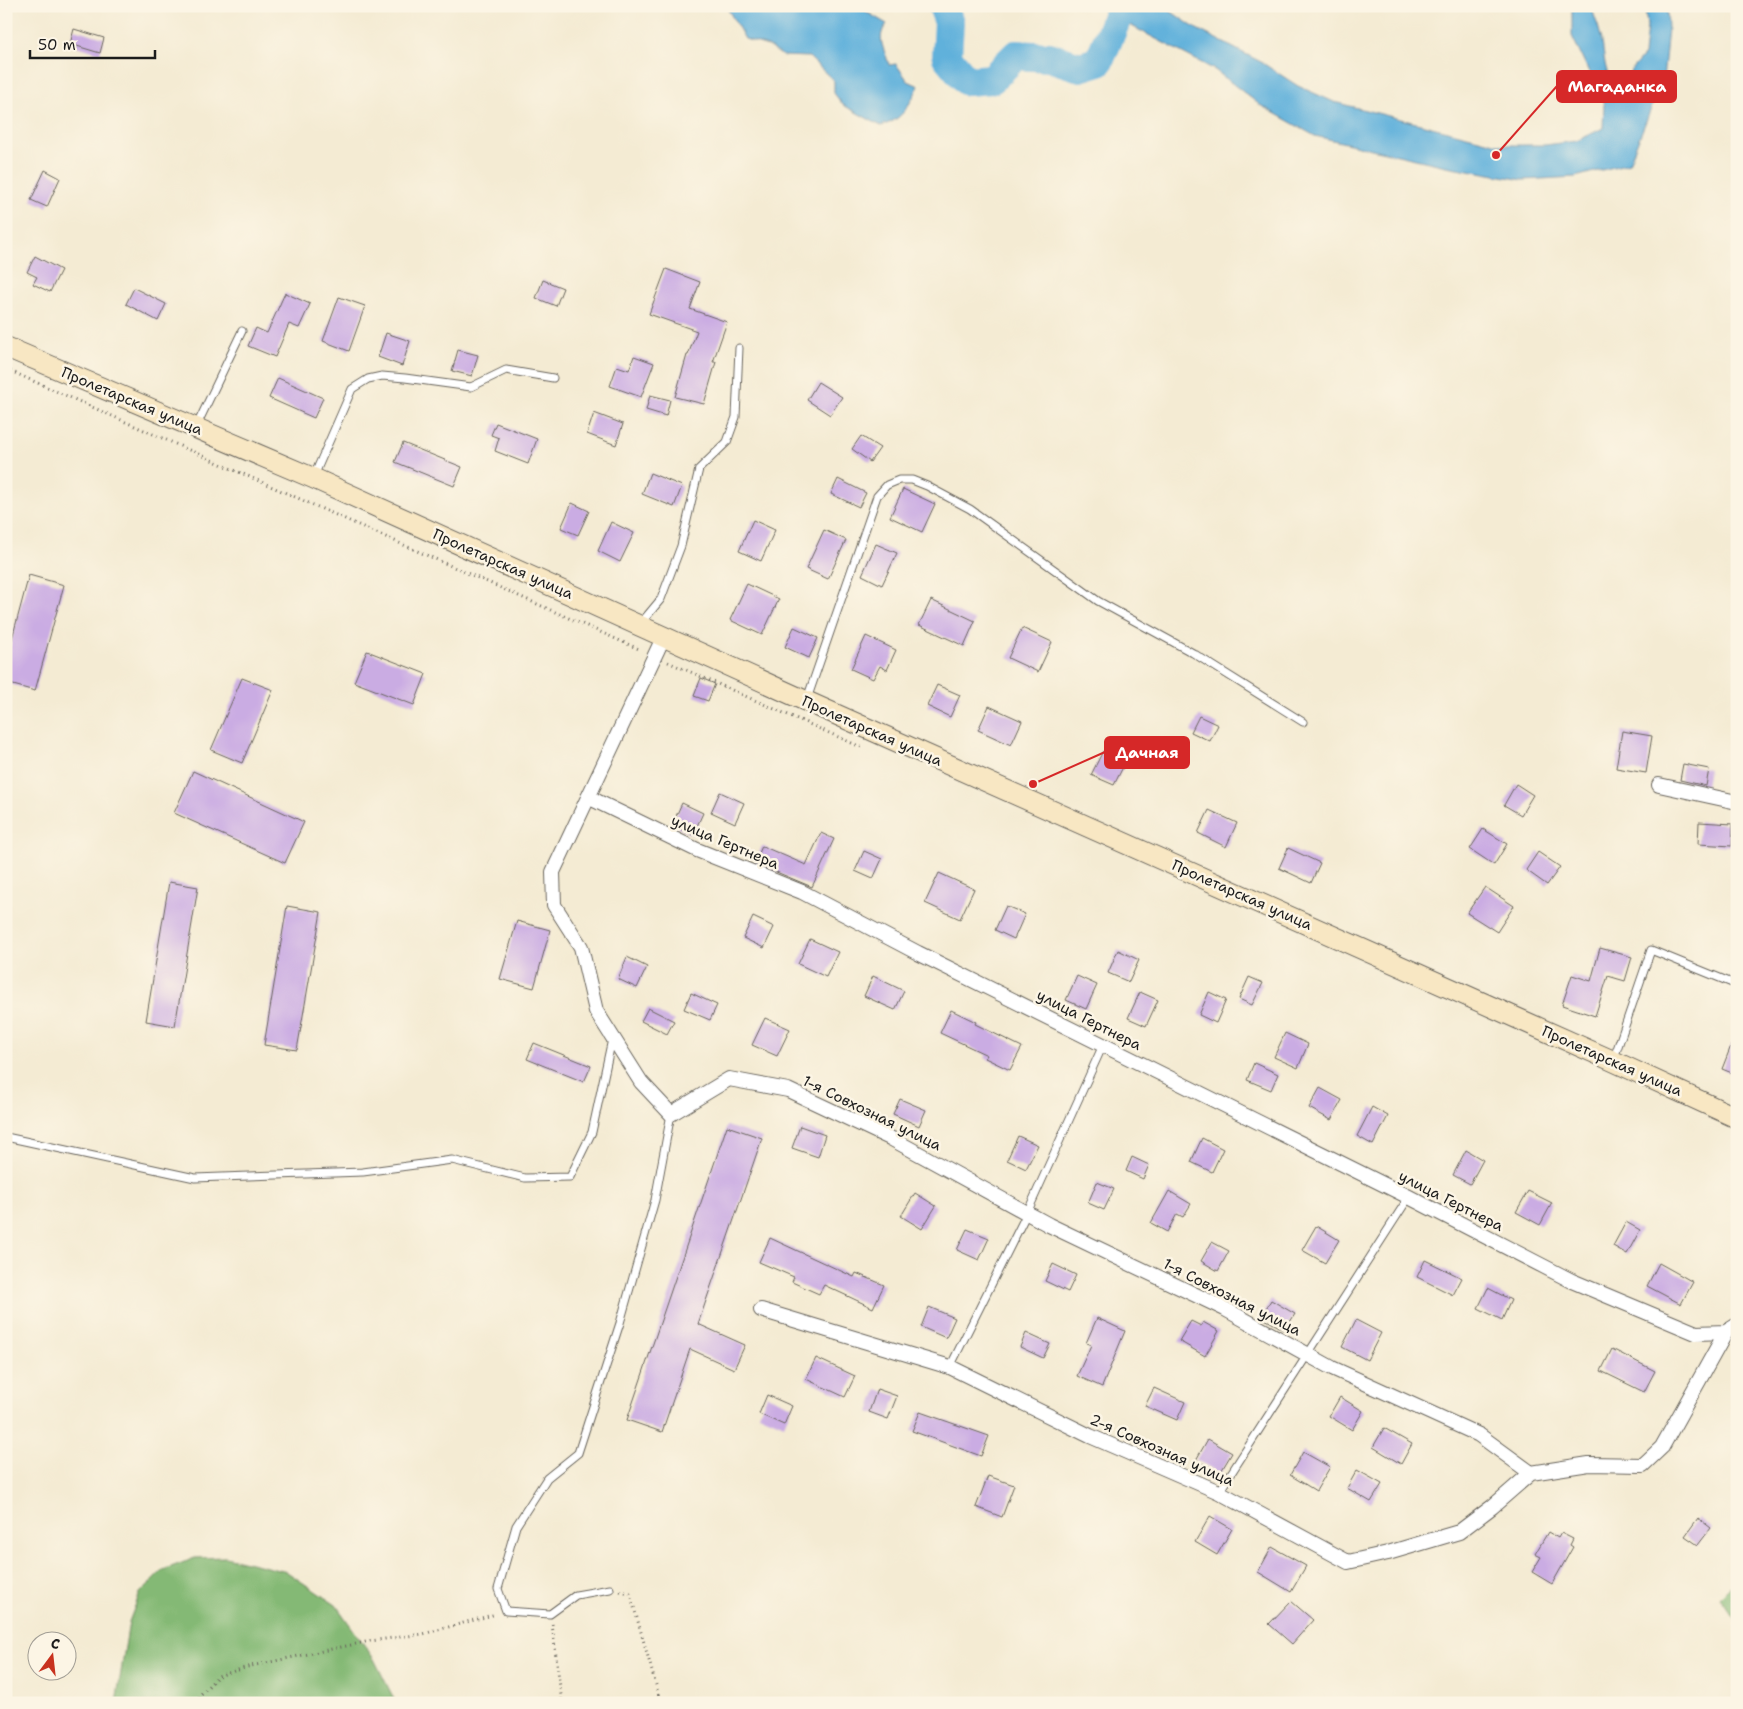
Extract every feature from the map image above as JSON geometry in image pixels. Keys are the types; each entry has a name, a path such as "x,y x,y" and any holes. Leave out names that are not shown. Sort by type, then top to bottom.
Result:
{"main road":[{"name":"Пролетарская улица","path":"6,347 313,478 1737,1118"}],"street":[{"path":"664,636 553,872 554,906 581,948 596,1010 641,1082 671,1114"},
{"path":"1658,785 1737,802"},
{"name":"улица Гертнера","path":"588,797 697,850 802,892 918,953 1409,1197 1572,1281 1696,1334 1731,1328"},
{"name":"1-я Совхозная улица","path":"671,1114 729,1079 788,1090 892,1139 1027,1213 1225,1309 1332,1368 1479,1435 1531,1473"},
{"name":"2-я Совхозная улица","path":"761,1310 950,1367 1090,1436 1219,1492 1348,1562 1388,1553 1459,1532 1492,1507 1531,1473"},
{"path":"1531,1473 1589,1464 1643,1465 1662,1447 1731,1328"}],"lane":[{"path":"196,428 242,331"},
{"path":"639,626 661,599 681,546 700,469 727,442 736,417 739,348"},
{"path":"313,478 352,389 368,379 382,376 471,387 506,370 553,378"},
{"path":"806,701 877,496 888,484 899,480 912,480 970,509 1098,601 1193,653 1304,722"},
{"path":"1613,1061 1651,950 1737,984"},
{"path":"6,1137 195,1178 363,1172 452,1160 525,1178 570,1177 592,1132 612,1036"},
{"path":"950,1367 1027,1213 1103,1045"},
{"path":"610,1590 576,1595 550,1614 506,1611 498,1589 516,1526 548,1478 578,1453 620,1323 655,1200 671,1114"},
{"path":"1219,1492 1409,1197"}],"path":[{"path":"6,369 863,748"},
{"path":"610,1590 630,1592 661,1703"},
{"path":"198,1703 201,1694 218,1676 251,1666 370,1640 423,1634 506,1611"},
{"path":"550,1614 562,1703"}],"green space":[{"path":"226,1557 287,1572 336,1605 374,1659 396,1703 116,1703 129,1622 140,1593 163,1570 195,1558"},
{"path":"1730,1587 1737,1590 1737,1623 1719,1598"}],"water":[{"path":"726,6 774,6 784,9 795,6 852,6 865,10 887,24 883,29 881,39 889,65 896,64 908,81 919,86 900,116 881,126 843,105 834,93 834,81 809,57 783,56 768,46 745,39"},
{"path":"1099,6 1163,6 1195,28 1261,62 1298,86 1334,102 1502,145 1545,145 1577,141 1603,128 1604,104 1572,36 1572,6 1592,6 1602,39 1604,60 1608,74 1615,86 1625,91 1631,70 1644,55 1647,26 1645,6 1667,6 1668,29 1663,79 1629,163 1575,177 1523,180 1446,166 1315,136 1260,105 1215,70 1107,13"}],"building":[{"path":"74,29 104,38 100,53 70,44"},
{"path":"45,170 60,178 47,207 31,200"},
{"path":"35,256 61,270 50,292 33,284 37,277 27,272"},
{"path":"666,269 700,282 690,309 727,322 713,362 716,362 704,404 675,397 687,355 697,331 649,314"},
{"path":"543,280 563,288 556,306 536,298"},
{"path":"134,288 166,304 158,321 126,304"},
{"path":"285,293 310,304 299,328 289,324 275,357 248,346 256,328 267,333"},
{"path":"339,297 365,306 349,351 323,341"},
{"path":"386,333 410,341 402,366 378,357"},
{"path":"458,350 478,355 472,376 452,371"},
{"path":"634,356 654,363 641,397 610,386 617,366 629,370"},
{"path":"278,378 323,398 314,418 269,398"},
{"path":"818,382 842,397 830,415 807,400"},
{"path":"650,395 670,400 666,416 646,410"},
{"path":"594,413 623,424 616,445 587,434"},
{"path":"496,423 537,439 528,464 495,451 499,438 491,435"},
{"path":"861,436 880,448 870,462 852,449"},
{"path":"403,443 462,467 454,486 395,462"},
{"path":"650,473 682,486 674,507 642,494"},
{"path":"838,479 866,493 859,507 831,494"},
{"path":"903,489 935,504 922,532 890,517"},
{"path":"572,503 589,511 578,535 561,528"},
{"path":"753,520 775,530 761,561 739,551"},
{"path":"611,522 634,533 620,562 598,551"},
{"path":"824,530 846,540 828,579 806,569"},
{"path":"876,544 897,553 882,585 862,575"},
{"path":"29,575 64,585 35,691 6,683 6,661"},
{"path":"747,584 779,599 762,635 730,620"},
{"path":"931,600 975,621 964,646 919,625"},
{"path":"794,627 818,638 809,658 785,647"},
{"path":"1022,628 1052,642 1038,672 1008,658"},
{"path":"866,636 896,650 887,670 880,666 873,679 851,669"},
{"path":"367,651 426,674 414,705 354,682"},
{"path":"242,678 273,690 242,763 211,750"},
{"path":"701,678 715,684 708,701 694,696"},
{"path":"937,685 960,695 950,717 927,706"},
{"path":"989,706 1022,721 1011,745 978,730"},
{"path":"1199,716 1218,725 1210,741 1191,732"},
{"path":"1622,731 1652,736 1646,773 1616,768"},
{"path":"1103,751 1126,761 1114,785 1091,775"},
{"path":"1683,764 1709,769 1706,786 1680,780"},
{"path":"193,771 304,822 285,863 174,813"},
{"path":"1516,784 1533,795 1521,815 1504,805"},
{"path":"720,792 744,803 735,823 711,812"},
{"path":"682,803 703,813 693,835 672,825"},
{"path":"1209,810 1237,823 1226,847 1198,833"},
{"path":"1699,822 1733,824 1732,846 1698,844"},
{"path":"1483,829 1507,844 1494,865 1470,849"},
{"path":"821,833 834,839 812,887 755,863 762,846 806,865"},
{"path":"1288,848 1320,863 1311,883 1279,868"},
{"path":"864,851 882,859 873,879 855,871"},
{"path":"1538,852 1560,867 1547,885 1526,870"},
{"path":"939,873 974,889 960,919 925,903"},
{"path":"169,882 198,887 175,1026 146,1021"},
{"path":"1485,887 1514,906 1497,932 1467,913"},
{"path":"287,906 321,912 297,1050 264,1045"},
{"path":"1006,906 1025,914 1014,939 995,930"},
{"path":"753,917 774,927 764,948 743,938"},
{"path":"517,921 550,930 534,988 500,979"},
{"path":"810,939 838,952 826,977 798,964"},
{"path":"1600,948 1632,957 1625,981 1608,976 1595,1016 1562,1005 1572,975 1591,981"},
{"path":"1118,950 1139,960 1129,982 1108,973"},
{"path":"627,957 647,967 637,988 618,979"},
{"path":"873,976 904,991 895,1010 864,996"},
{"path":"1077,976 1097,985 1086,1009 1066,1000"},
{"path":"1249,977 1263,983 1252,1005 1239,999"},
{"path":"1140,992 1158,1000 1146,1026 1128,1018"},
{"path":"1209,992 1226,1000 1216,1023 1199,1015"},
{"path":"691,993 717,1005 710,1020 684,1009"},
{"path":"648,1008 674,1021 667,1034 641,1021"},
{"path":"951,1010 1022,1047 1010,1070 985,1058 987,1055 940,1033"},
{"path":"765,1018 790,1029 777,1056 752,1045"},
{"path":"1285,1033 1308,1044 1298,1068 1274,1057"},
{"path":"1737,1033 1737,1075 1722,1069"},
{"path":"534,1043 591,1066 584,1082 527,1059"},
{"path":"1254,1063 1278,1074 1271,1090 1247,1080"},
{"path":"1320,1088 1342,1100 1331,1120 1309,1108"},
{"path":"900,1099 926,1110 919,1126 893,1114"},
{"path":"1372,1107 1388,1116 1373,1145 1357,1136"},
{"path":"727,1126 762,1138 698,1324 745,1345 734,1369 690,1349 662,1432 627,1420"},
{"path":"800,1126 825,1135 818,1157 792,1148"},
{"path":"1018,1136 1038,1145 1026,1169 1007,1160"},
{"path":"1202,1138 1223,1149 1212,1172 1191,1162"},
{"path":"1466,1150 1483,1160 1470,1184 1453,1175"},
{"path":"1132,1157 1149,1165 1143,1179 1126,1171"},
{"path":"1097,1182 1114,1189 1104,1210 1088,1203"},
{"path":"1169,1191 1191,1204 1183,1217 1177,1214 1167,1232 1151,1223"},
{"path":"1528,1191 1552,1203 1540,1225 1516,1212"},
{"path":"915,1193 936,1206 922,1229 901,1216"},
{"path":"1626,1222 1640,1230 1627,1254 1613,1246"},
{"path":"1316,1226 1339,1240 1325,1263 1302,1250"},
{"path":"967,1229 989,1238 979,1260 957,1250"},
{"path":"770,1238 854,1277 856,1273 884,1285 873,1308 824,1285 819,1294 792,1282 794,1277 759,1262"},
{"path":"1212,1242 1229,1251 1218,1271 1201,1261"},
{"path":"1425,1260 1462,1278 1453,1295 1417,1277"},
{"path":"1659,1263 1693,1282 1681,1304 1647,1286"},
{"path":"1053,1264 1076,1275 1068,1292 1045,1281"},
{"path":"1488,1288 1511,1300 1502,1320 1478,1308"},
{"path":"1271,1300 1295,1314 1285,1330 1261,1317"},
{"path":"929,1307 955,1318 946,1338 921,1327"},
{"path":"1097,1318 1125,1331 1102,1387 1077,1376 1091,1345 1086,1343"},
{"path":"1356,1320 1381,1333 1367,1360 1342,1347"},
{"path":"1191,1321 1201,1326 1203,1322 1219,1331 1205,1356 1179,1341"},
{"path":"1026,1333 1050,1344 1043,1358 1020,1347"},
{"path":"1612,1349 1655,1371 1644,1392 1601,1371"},
{"path":"816,1358 855,1376 845,1397 806,1379"},
{"path":"1154,1388 1185,1402 1177,1420 1145,1406"},
{"path":"877,1389 897,1396 888,1419 869,1412"},
{"path":"767,1395 792,1406 784,1425 759,1414"},
{"path":"1340,1397 1363,1411 1352,1430 1329,1416"},
{"path":"920,1412 989,1436 981,1456 912,1431"},
{"path":"1384,1428 1412,1444 1401,1464 1373,1447"},
{"path":"1208,1439 1232,1453 1220,1473 1196,1460"},
{"path":"1303,1452 1330,1467 1316,1491 1290,1475"},
{"path":"1357,1470 1382,1484 1371,1502 1347,1488"},
{"path":"988,1476 1014,1485 1002,1517 976,1507"},
{"path":"1210,1516 1232,1529 1217,1555 1195,1542"},
{"path":"1698,1518 1711,1528 1698,1545 1685,1536"},
{"path":"1548,1532 1558,1538 1561,1533 1573,1539 1570,1545 1573,1547 1552,1584 1532,1572 1541,1557 1535,1554"},
{"path":"1272,1547 1306,1566 1291,1592 1258,1572"},
{"path":"1291,1601 1313,1620 1292,1644 1269,1624"}],"waterway":[{"path":"943,6 949,22 947,57 967,81 992,79 1016,55 1049,57 1080,67 1099,61 1122,6"}],"place":[{"name":"Магаданка","path":"1496,155"},
{"name":"Дачная","path":"1033,784"}]}
